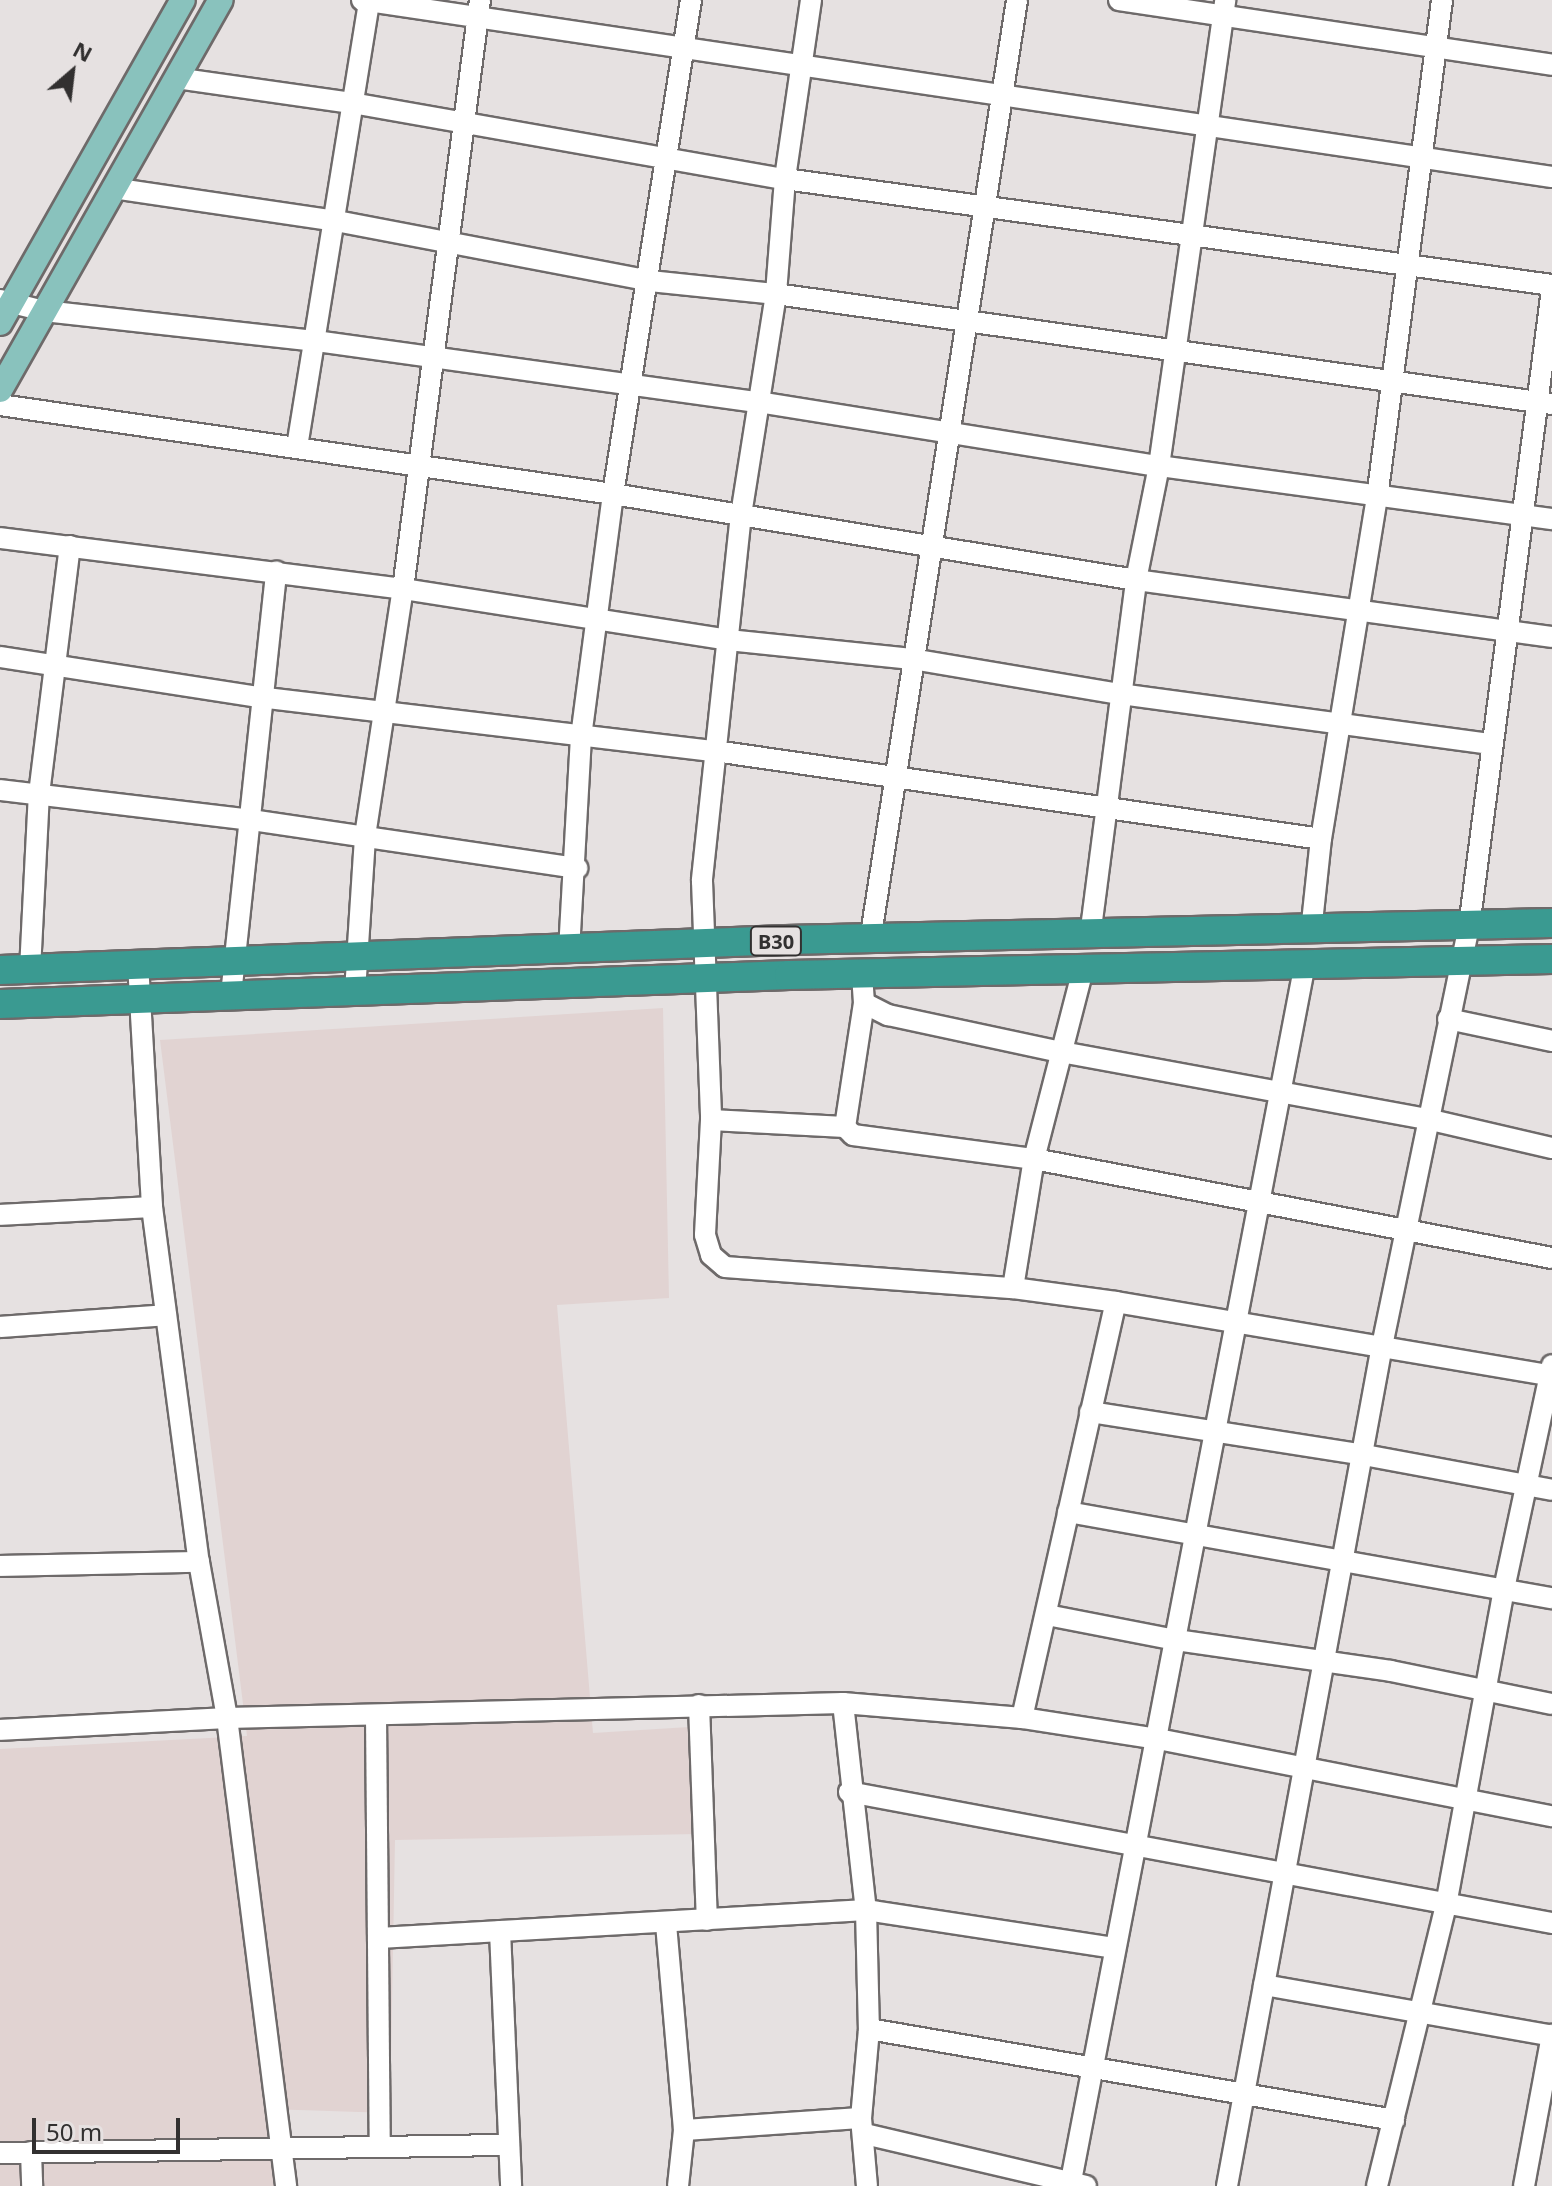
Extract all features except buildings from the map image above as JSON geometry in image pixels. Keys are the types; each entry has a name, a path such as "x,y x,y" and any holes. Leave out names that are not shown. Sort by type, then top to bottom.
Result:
{"highway":[{"name":"B30","path":"0,970 569,951 701,943 1311,932 1552,923"},
{"path":"607,949 609,983"},
{"name":"B30","path":"0,1004 703,980 863,990 1082,973 1552,959"}],"main road":[{"path":"4,309 183,0"},
{"path":"0,390 221,0"}],"street":[{"path":"297,447 316,341 331,220 366,0 479,10 805,68 1002,92 1209,129 1552,177"},
{"path":"569,951 577,868 581,737 601,617 613,494 650,281 691,0"},
{"path":"811,0 805,68 785,179 776,294 741,514 702,881 701,943 711,1120 705,1235 711,1255 725,1267 1013,1288 1551,1373 1504,1589 1489,1690 1446,1905 1377,2186"},
{"path":"870,941 1017,0"},
{"path":"1119,0 1224,9 1437,48 1552,65"},
{"path":"1311,932 1321,839 1343,726 1377,498 1404,263 1442,0"},
{"path":"1090,936 1136,580 1159,466 1173,350 1209,129 1224,9"},
{"path":"355,992 365,836 468,122 479,10"},
{"path":"176,78 468,122 785,179 1404,263 1552,288 1544,403 1489,744 1469,927 1382,1346 1227,2186"},
{"path":"113,188 331,220 448,245 650,281 776,294 1544,403"},
{"path":"4,309 316,341 633,388 758,402 1377,498 1552,519"},
{"path":"0,405 932,543 1136,580 1552,637"},
{"path":"0,538 276,571 601,617 728,640 912,659 1120,694 1489,744"},
{"path":"30,970 39,794 70,546"},
{"path":"231,995 252,820 259,697 276,571"},
{"path":"0,657 259,697 715,751 1321,839"},
{"path":"0,790 252,820 577,868"},
{"path":"138,963 152,1207 199,1562 227,1718 277,2145 286,2186"},
{"path":"684,2130 863,2126 1076,2185 1115,1948 1138,1849 1304,968"},
{"path":"1013,1288 1034,1159 1082,973"},
{"path":"863,990 888,1015 1280,1096 1427,1119 1552,1148"},
{"path":"845,1127 863,990"},
{"path":"1448,1019 1552,1041"},
{"path":"711,1120 845,1127 853,1135 1034,1159 1552,1258"},
{"path":"0,1215 152,1207"},
{"path":"1022,1718 1116,1302"},
{"path":"0,1327 166,1315"},
{"path":"1090,1412 1217,1435 1364,1455 1552,1490"},
{"path":"1068,1512 1342,1558 1552,1598"},
{"path":"0,1566 199,1562"},
{"path":"1047,1615 1176,1640 1324,1660 1552,1704"},
{"path":"0,1730 227,1718 843,1703 1022,1718 1158,1739 1304,1764 1552,1816"},
{"path":"843,1703 849,1792 866,1910 869,2029 863,2126 867,2186"},
{"path":"699,1705 707,1920"},
{"path":"376,1715 380,2144"},
{"path":"849,1792 1138,1849 1552,1923"},
{"path":"379,1938 666,1924 866,1910 1115,1948"},
{"path":"666,1924 684,2130 678,2186"},
{"path":"500,1931 505,2145 511,2186"},
{"path":"1264,1985 1422,2010 1552,2036 1524,2186"},
{"path":"869,2029 1095,2065 1394,2120"},
{"path":"0,2153 277,2145 505,2145"},
{"path":"31,2152 32,2186"}],"shaded area":[{"path":"663,1008 669,1298 557,1305 593,1733 689,1727 697,1834 395,1840 390,2113 268,2109 275,2186 0,2186 0,1749 247,1736 160,1040"}]}
